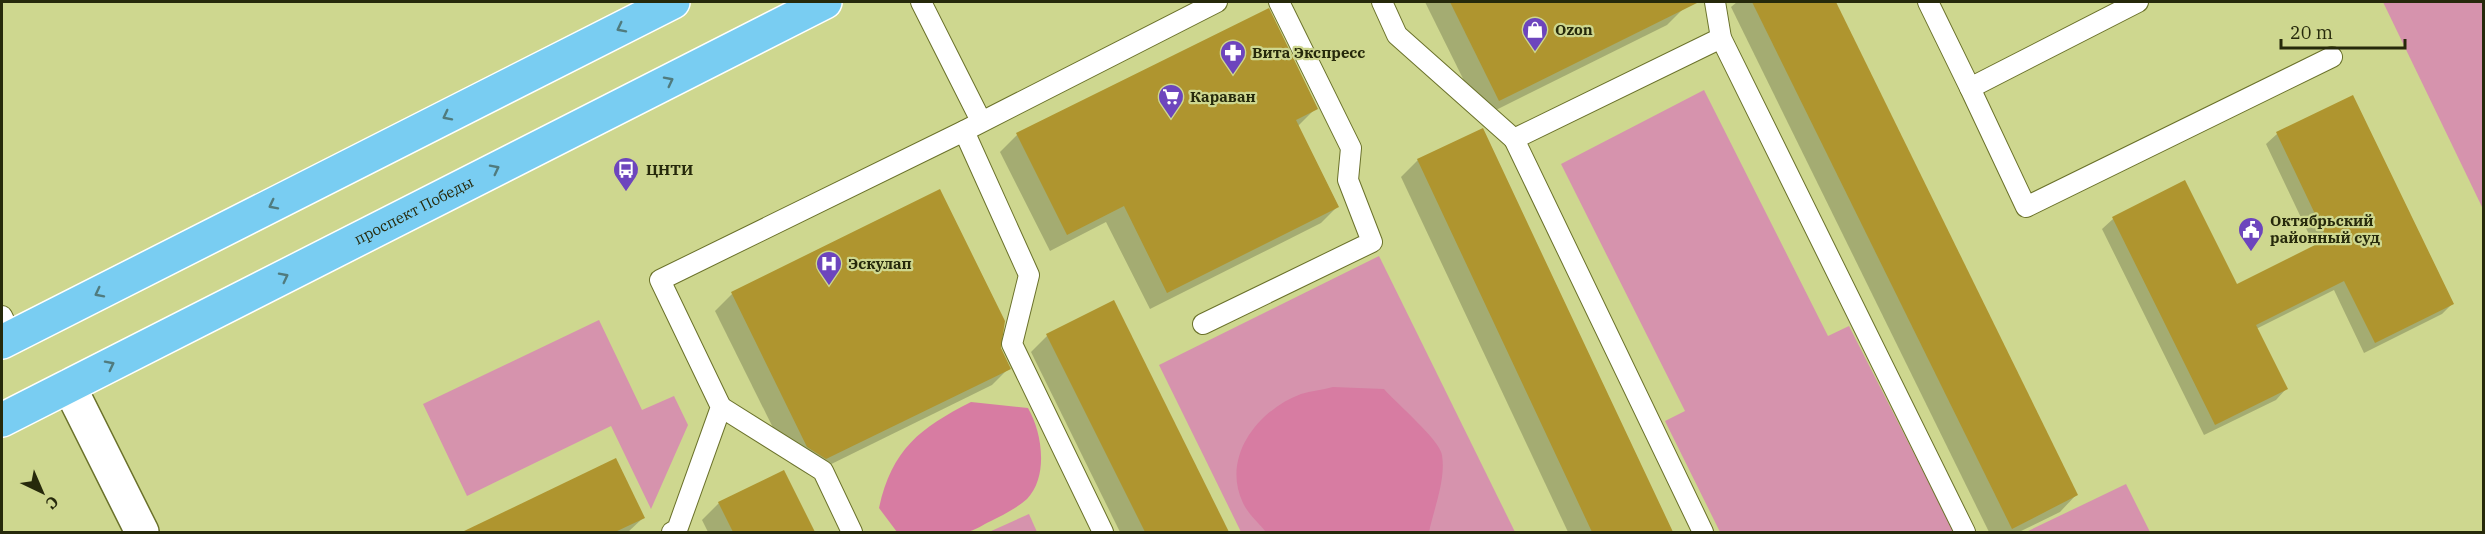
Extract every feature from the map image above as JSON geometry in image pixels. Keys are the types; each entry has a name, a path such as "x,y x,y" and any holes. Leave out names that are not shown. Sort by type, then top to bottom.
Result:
{"main road":[{"path":"5,332 673,2"},
{"name":"проспект Победы","path":"2,420 825,2"}],"street":[{"path":"69,386 142,532"}],"lane":[{"path":"921,2 972,126 1029,275 1012,344 1103,532"},
{"path":"852,532 823,471 721,407 660,280 1217,2"},
{"path":"1203,324 1372,243 1348,180 1351,148 1279,2"},
{"path":"1382,2 1397,35 1514,138 1703,532"},
{"path":"1715,2 1721,38 1965,532"},
{"path":"1928,2 2026,207 2332,57"},
{"path":"1970,88 2138,2"},
{"path":"1514,138 1721,38"},
{"path":"676,532 721,407"}],"shaded area":[{"path":"2383,2 2483,2 2483,209"},
{"path":"1704,90 1828,336 1849,326 1954,532 1720,532 1665,421 1685,411 1561,164"},
{"path":"1379,256 1515,532 1241,532 1159,365"},
{"path":"599,320 642,410 674,396 688,425 651,509 611,426 467,496 423,404"},
{"path":"1333,387 1384,389 1434,440 1442,455 1443,465 1439,494 1429,532 1266,532 1245,507 1237,486 1237,469 1240,453 1258,423 1285,401 1301,394"},
{"path":"971,402 1028,408 1037,429 1041,454 1041,466 1034,489 1027,499 1014,508 969,531 958,533 897,532 879,508 892,470 900,455 923,431"},
{"path":"2126,484 2150,532 2026,532"},
{"path":"1029,514 1037,532 989,532"}],"building":[{"path":"1450,2 1699,2 1499,101"},
{"path":"1752,2 1836,2 2078,495 2012,529"},
{"path":"1269,8 1318,109 1296,120 1339,207 1167,293 1124,206 1067,235 1016,133"},
{"path":"2353,95 2454,304 2375,343 2344,281 2256,325 2288,389 2215,425 2112,217 2185,180 2237,284 2327,239 2276,132"},
{"path":"1483,128 1673,532 1592,532 1417,159"},
{"path":"940,189 1005,321 1001,348 1011,369 826,459 807,447 731,292"},
{"path":"1114,300 1229,532 1145,532 1046,334"},
{"path":"616,458 645,518 615,532 462,532"},
{"path":"784,470 815,532 733,532 718,502"}],"place":[{"name":"Ozon","path":"1535,53"},
{"name":"Вита Экспресс","path":"1233,76"},
{"name":"Караван","path":"1171,120"},
{"name":"ЦНТИ","path":"626,193"},
{"name":"Октябрьский районный суд","path":"2251,253"},
{"name":"Эскулап","path":"829,287"}]}
